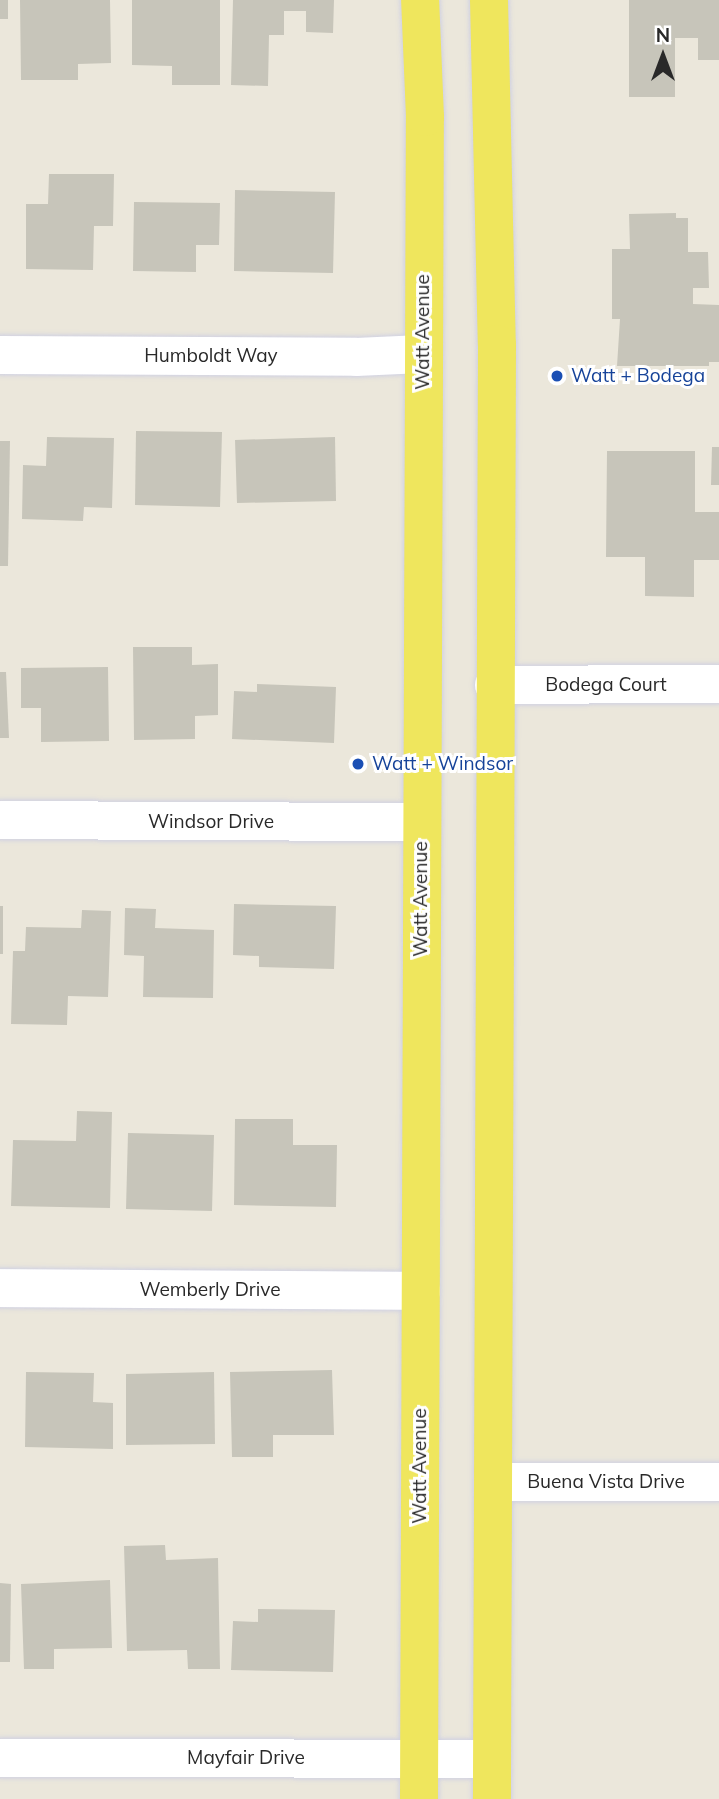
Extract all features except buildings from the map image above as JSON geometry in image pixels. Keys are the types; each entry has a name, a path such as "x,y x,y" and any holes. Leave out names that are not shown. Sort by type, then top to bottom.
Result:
{"main road":[{"name":"Watt Avenue","path":"419,1799 422,354 425,117 420,0"},
{"path":"489,0 497,344 492,1799"}],"street":[{"name":"Humboldt Way","path":"0,355 355,357 422,354"},
{"name":"Bodega Court","path":"494,685 719,684"},
{"name":"Windsor Drive","path":"0,820 422,822"},
{"name":"Wemberly Drive","path":"0,1288 421,1291"},
{"name":"Buena Vista Drive","path":"493,1482 719,1482"},
{"name":"Mayfair Drive","path":"0,1758 492,1759"}],"place":[{"name":"Watt + Bodega","path":"557,376"},
{"name":"Watt + Windsor","path":"358,764"}]}
